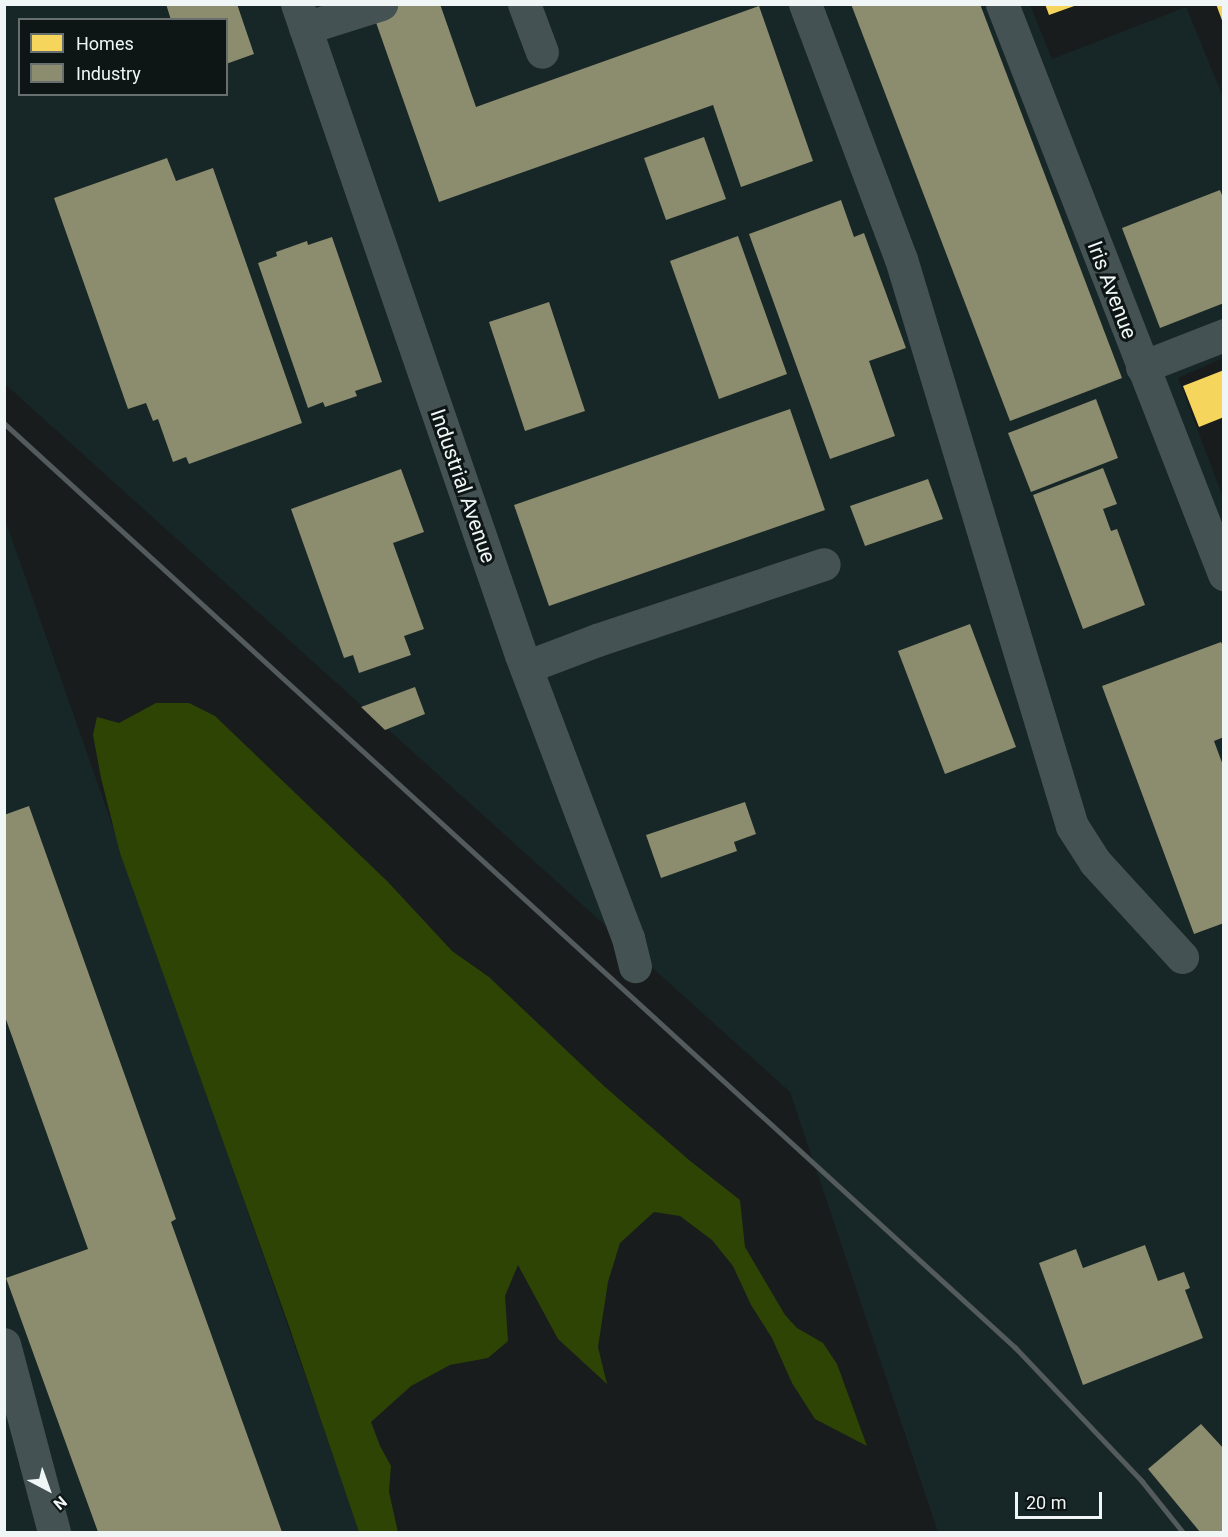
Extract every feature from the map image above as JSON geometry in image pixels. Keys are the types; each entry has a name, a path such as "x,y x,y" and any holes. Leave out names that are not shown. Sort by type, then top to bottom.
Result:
{"street":[{"path":"301,16 381,4"},
{"path":"524,4 542,52"},
{"path":"805,4 901,259 1072,826 1095,862 1182,957"},
{"name":"Iris Avenue","path":"1002,4 1224,574"},
{"name":"Industrial Avenue","path":"301,16 526,667 628,938 635,966"},
{"path":"1142,367 1224,335"},
{"path":"526,667 597,640 824,564"},
{"path":"4,1344 54,1533"}],"shaded area":[{"path":"5,5 1030,5 1052,59 1186,7 1224,99 1223,358 1178,378 1224,500 1223,1532 938,1532 790,1092 5,384"},
{"path":"5,519 360,1532 5,1532"}],"green space":[{"path":"156,703 189,703 215,716 388,882 452,951 489,977 604,1086 689,1160 740,1200 745,1247 785,1315 797,1328 823,1343 837,1364 867,1446 815,1419 792,1383 772,1338 751,1305 733,1266 712,1240 680,1216 654,1212 620,1243 608,1282 598,1347 607,1384 558,1339 518,1265 505,1296 508,1341 488,1358 450,1365 411,1386 371,1422 391,1466 389,1492 398,1532 359,1532 289,1326 120,853 101,778 93,735 97,717 119,723"}],"building: Homes":[{"path":"1045,4 1077,4 1077,5 1049,15"},
{"path":"1216,4 1224,4 1224,23 1223,23"},
{"path":"1224,370 1224,417 1199,427 1183,386"}],"building: Industry":[{"path":"166,4 237,4 254,54 228,63 228,18 170,18"},
{"path":"399,4 440,4 476,107 759,6 813,161 741,187 713,105 439,202 372,11"},
{"path":"851,4 980,4 1122,378 1010,421"},
{"path":"704,137 726,199 666,220 644,158"},
{"path":"167,158 176,181 213,168 302,423 189,464 186,457 173,462 158,419 153,421 146,403 128,409 54,198"},
{"path":"1220,190 1224,200 1224,303 1160,328 1122,228"},
{"path":"841,200 854,237 864,233 906,348 869,361 895,436 830,459 749,234"},
{"path":"738,236 787,374 719,399 670,261"},
{"path":"332,237 382,382 355,391 357,396 325,407 323,402 308,408 258,263 277,256 276,252 307,241 308,245"},
{"path":"549,302 585,411 525,431 489,322"},
{"path":"1096,399 1118,458 1031,492 1008,433"},
{"path":"790,409 825,510 549,606 514,505"},
{"path":"1103,468 1117,504 1103,509 1111,531 1117,529 1145,605 1083,629 1033,495"},
{"path":"401,469 424,532 393,543 424,629 404,636 411,655 359,673 353,655 344,658 291,509"},
{"path":"928,479 943,519 865,546 850,506"},
{"path":"970,624 1016,747 945,774 898,651"},
{"path":"1221,642 1224,648 1224,737 1214,741 1224,768 1224,923 1194,934 1102,686"},
{"path":"415,687 425,714 385,730 361,707"},
{"path":"745,802 756,834 734,842 737,851 661,878 646,835"},
{"path":"29,806 176,1219 171,1222 282,1532 98,1532 6,1278 88,1249 4,1014 4,815"},
{"path":"1145,1245 1158,1281 1184,1272 1190,1288 1185,1290 1203,1338 1083,1385 1039,1263 1076,1249 1083,1268"},
{"path":"1201,1424 1224,1449 1224,1532 1200,1532 1148,1469"}],"railway":[{"path":"4,423 1015,1347 1142,1481 1183,1532"}]}
